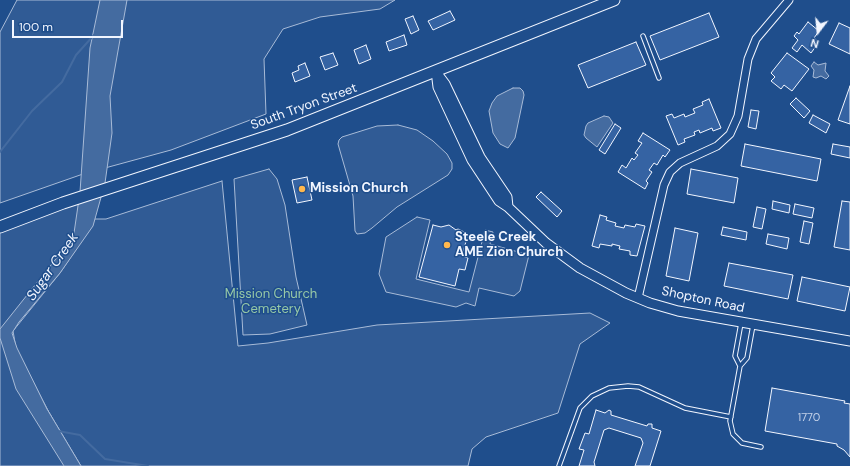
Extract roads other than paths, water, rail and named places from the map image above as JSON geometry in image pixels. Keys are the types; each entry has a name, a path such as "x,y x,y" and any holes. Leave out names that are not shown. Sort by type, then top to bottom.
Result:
{"main road":[{"name":"South Tryon Street","path":"0,227 63,204 287,130 614,0"}],"street":[{"path":"638,298 664,185 670,172 680,163 717,146 730,134 738,116 748,59 756,39 789,0"},
{"name":"Shopton Road","path":"436,71 438,87 472,160 499,201 508,206 541,239 580,268 601,281 638,298 678,311 850,341"}],"lane":[{"path":"643,36 659,78"},
{"path":"740,366 736,356 742,322"},
{"path":"753,324 747,358 740,366 731,417 731,427 737,438 742,442 761,447"},
{"path":"559,466 580,408 592,396 609,388 628,386 639,388 686,408 731,417"}],"water":[{"name":"Sugar Creek","path":"100,0 127,0 110,96 112,133 105,183 93,226 60,273 19,322 12,333 17,348 47,409 81,466 64,466 16,389 0,338 0,329 67,245 74,233 80,192 90,48"},
{"path":"814,62 818,65 826,63 825,71 829,76 826,79 821,76 816,78 813,77 814,70 811,66"},
{"path":"513,88 520,88 524,95 515,138 508,148 500,144 493,133 489,111 497,96"},
{"path":"604,116 609,117 613,123 597,147 584,135 586,126 588,123"}],"waterway":[{"path":"0,152 32,111 62,82 76,55 94,35"},
{"path":"58,431 80,435 105,459 148,466"}],"place":[{"name":"Mission Church","path":"302,189"},
{"name":"Steele Creek AME Zion Church","path":"447,245"}],"park label":[{"name":"Mission Church Cemetery","path":"271,302"}]}
